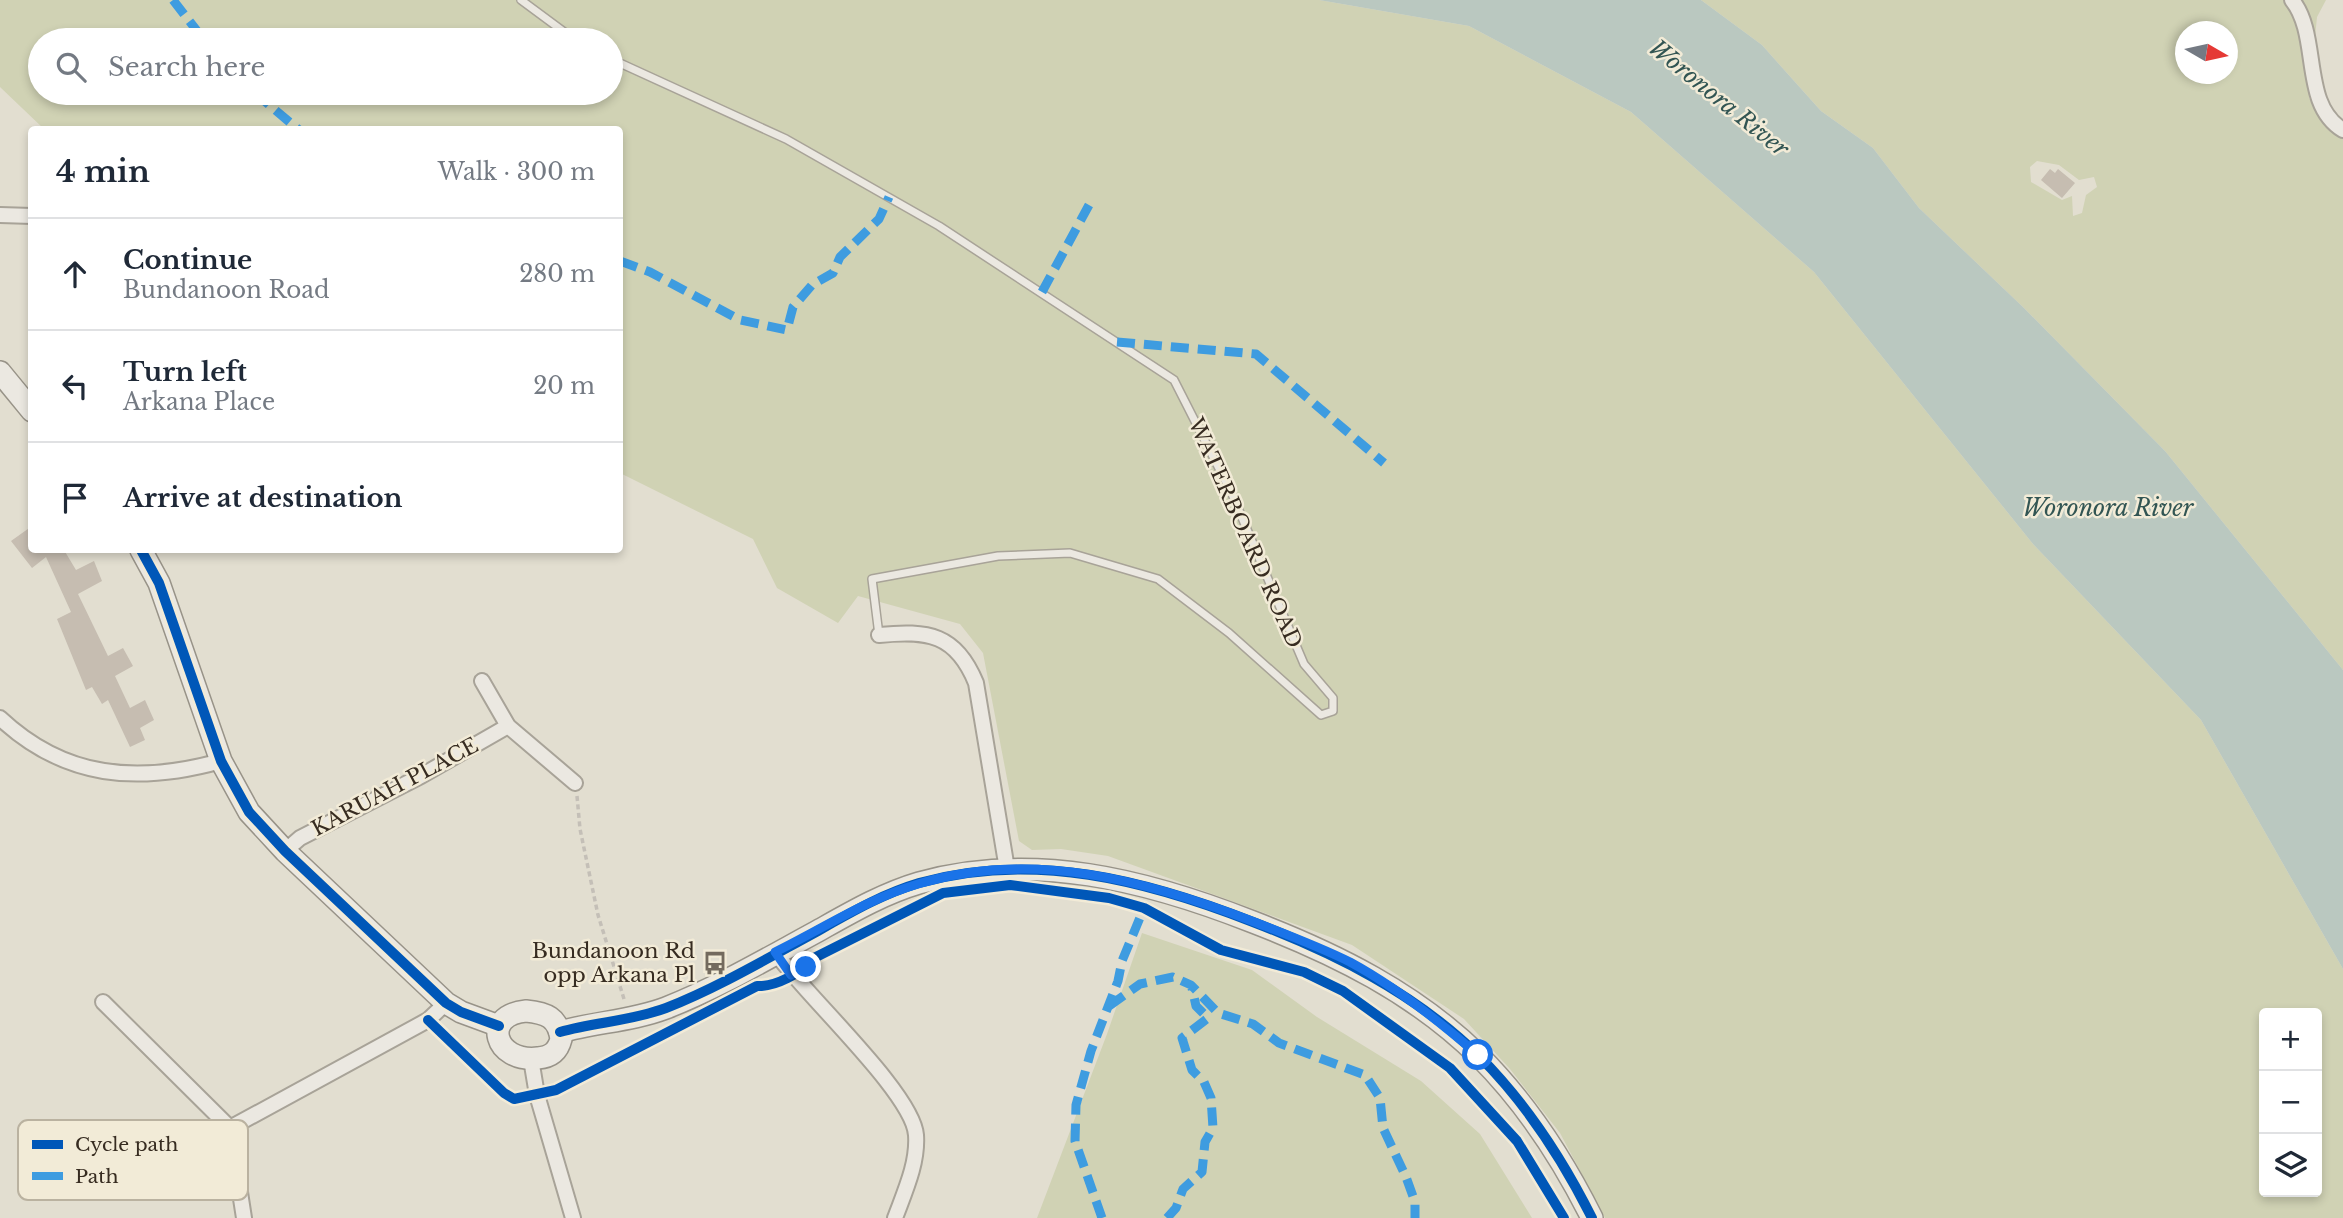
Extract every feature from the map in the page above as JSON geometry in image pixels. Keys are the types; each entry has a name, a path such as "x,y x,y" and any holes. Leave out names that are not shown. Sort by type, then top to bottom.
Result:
{"street":[{"path":"2292,0 2303,13 2317,92 2332,123 2343,130"},
{"path":"0,215 28,216"},
{"path":"0,372 28,406"},
{"path":"143,553 159,583 221,761 249,812 285,851 446,1003 461,1012 499,1026"},
{"path":"879,635 929,633 967,660 976,683 1007,869"},
{"path":"482,681 508,726 575,783"},
{"path":"1,720 42,751 90,771 174,771 221,761"},
{"name":"KARUAH PLACE","path":"285,851 300,838 421,776 508,726"},
{"path":"561,1032 629,1020 667,1008 891,892 947,876 1007,869 1090,874 1160,889 1234,914 1350,962 1418,1007 1478,1055 1523,1105 1551,1143 1592,1218"},
{"path":"775,952 791,975 890,1084 911,1117 916,1132 916,1149 895,1218"},
{"path":"103,1002 222,1120"},
{"path":"245,1120 428,1020 446,1003"},
{"path":"526,1011 550,1016 561,1032 561,1039 554,1053 531,1059 508,1054 500,1045 499,1026 507,1015 526,1011"},
{"path":"531,1059 537,1095 573,1218"},
{"path":"241,1200 244,1218"}],"lane":[{"path":"521,0 559,28"},
{"name":"WATERBOARD ROAD","path":"623,64 786,139 939,226 1174,380 1232,494 1304,664 1335,704 1328,715 1321,715 1229,633 1158,579 1070,553 998,556 872,579 879,635"}],"path":[{"path":"575,783 580,830 598,915 629,1020"}],"green space":[{"path":"0,0 1319,0 1469,26 1631,112 1814,272 2033,544 2201,720 2343,969 2343,1218 1605,1218 1560,1133 1510,1069 1464,1019 1352,945 1108,856 1061,849 1032,850 1019,841 983,653 960,624 858,596 838,623 777,588 753,539 623,474 623,126 41,126 0,87"},
{"path":"1701,0 2326,0 2317,17 2309,98 2343,138 2343,670 2165,451 2024,308 1919,208 1873,148 1821,111 1762,45","holes":["2037,161 2059,165 2079,180 2094,177 2097,187 2086,195 2082,213 2073,216 2072,196 2062,200 2031,182 2030,167"]},
{"path":"1142,933 1252,970 1317,1017 1421,1081 1480,1134 1532,1218 1037,1218"}],"water":[{"name":"Woronora River","path":"1319,0 1701,0 1762,45 1821,111 1873,148 1919,208 2024,308 2165,451 2343,670 2343,969 2201,720 2033,544 1814,272 1631,112 1469,26"}],"building":[{"path":"2050,169 2055,173 2058,169 2075,183 2062,198 2041,180"},
{"path":"28,529 28,553 66,553 76,570 94,561 102,581 78,594 108,656 123,648 133,666 115,676 130,708 145,700 154,720 140,728 145,740 130,747 108,700 102,704 92,687 86,690 57,619 71,612 46,557 32,568 11,541"}],"marked path":[{"path":"173,0 195,28"},
{"path":"269,105 294,126"},
{"path":"623,262 650,272 740,320 787,330 793,307 812,285 833,273 840,257 879,219 889,197"},
{"path":"1042,292 1089,205"},
{"path":"1117,342 1256,354 1384,463"},
{"path":"1102,1218 1075,1141 1076,1105 1091,1051 1118,981 1122,961 1144,908"},
{"path":"1109,1006 1140,984 1173,977 1191,985 1218,1013 1253,1024 1279,1043 1365,1075 1380,1098 1383,1128 1415,1202 1415,1218"},
{"path":"1167,1218 1176,1208 1183,1189 1202,1172 1205,1142 1213,1128 1211,1098 1204,1082 1192,1070 1182,1038 1208,1018 1196,1006 1192,988"}],"cycle path":[{"path":"143,553 159,583 221,761 249,812 285,851 446,1003 461,1012 499,1026"},
{"path":"560,1032 666,1008 723,982 866,904 919,883 962,874 1004,870 1047,870 1089,875 1172,894 1253,922 1344,962 1401,994 1454,1033 1513,1093 1556,1153 1592,1218"},
{"path":"428,1020 504,1093 514,1099 556,1090 757,986 788,978 812,959 943,893 1010,885 1109,898 1144,908 1221,950 1304,972 1343,991 1450,1068 1517,1141 1564,1218"}],"place":[{"name":"Bundanoon Rd opp Arkana Pl","path":"715,963"}],"route":[{"path":"806,967 791,975 775,952 891,892 947,876 977,871 1054,870 1090,874 1126,880 1192,899 1278,931 1350,962 1418,1007 1478,1055"}]}
